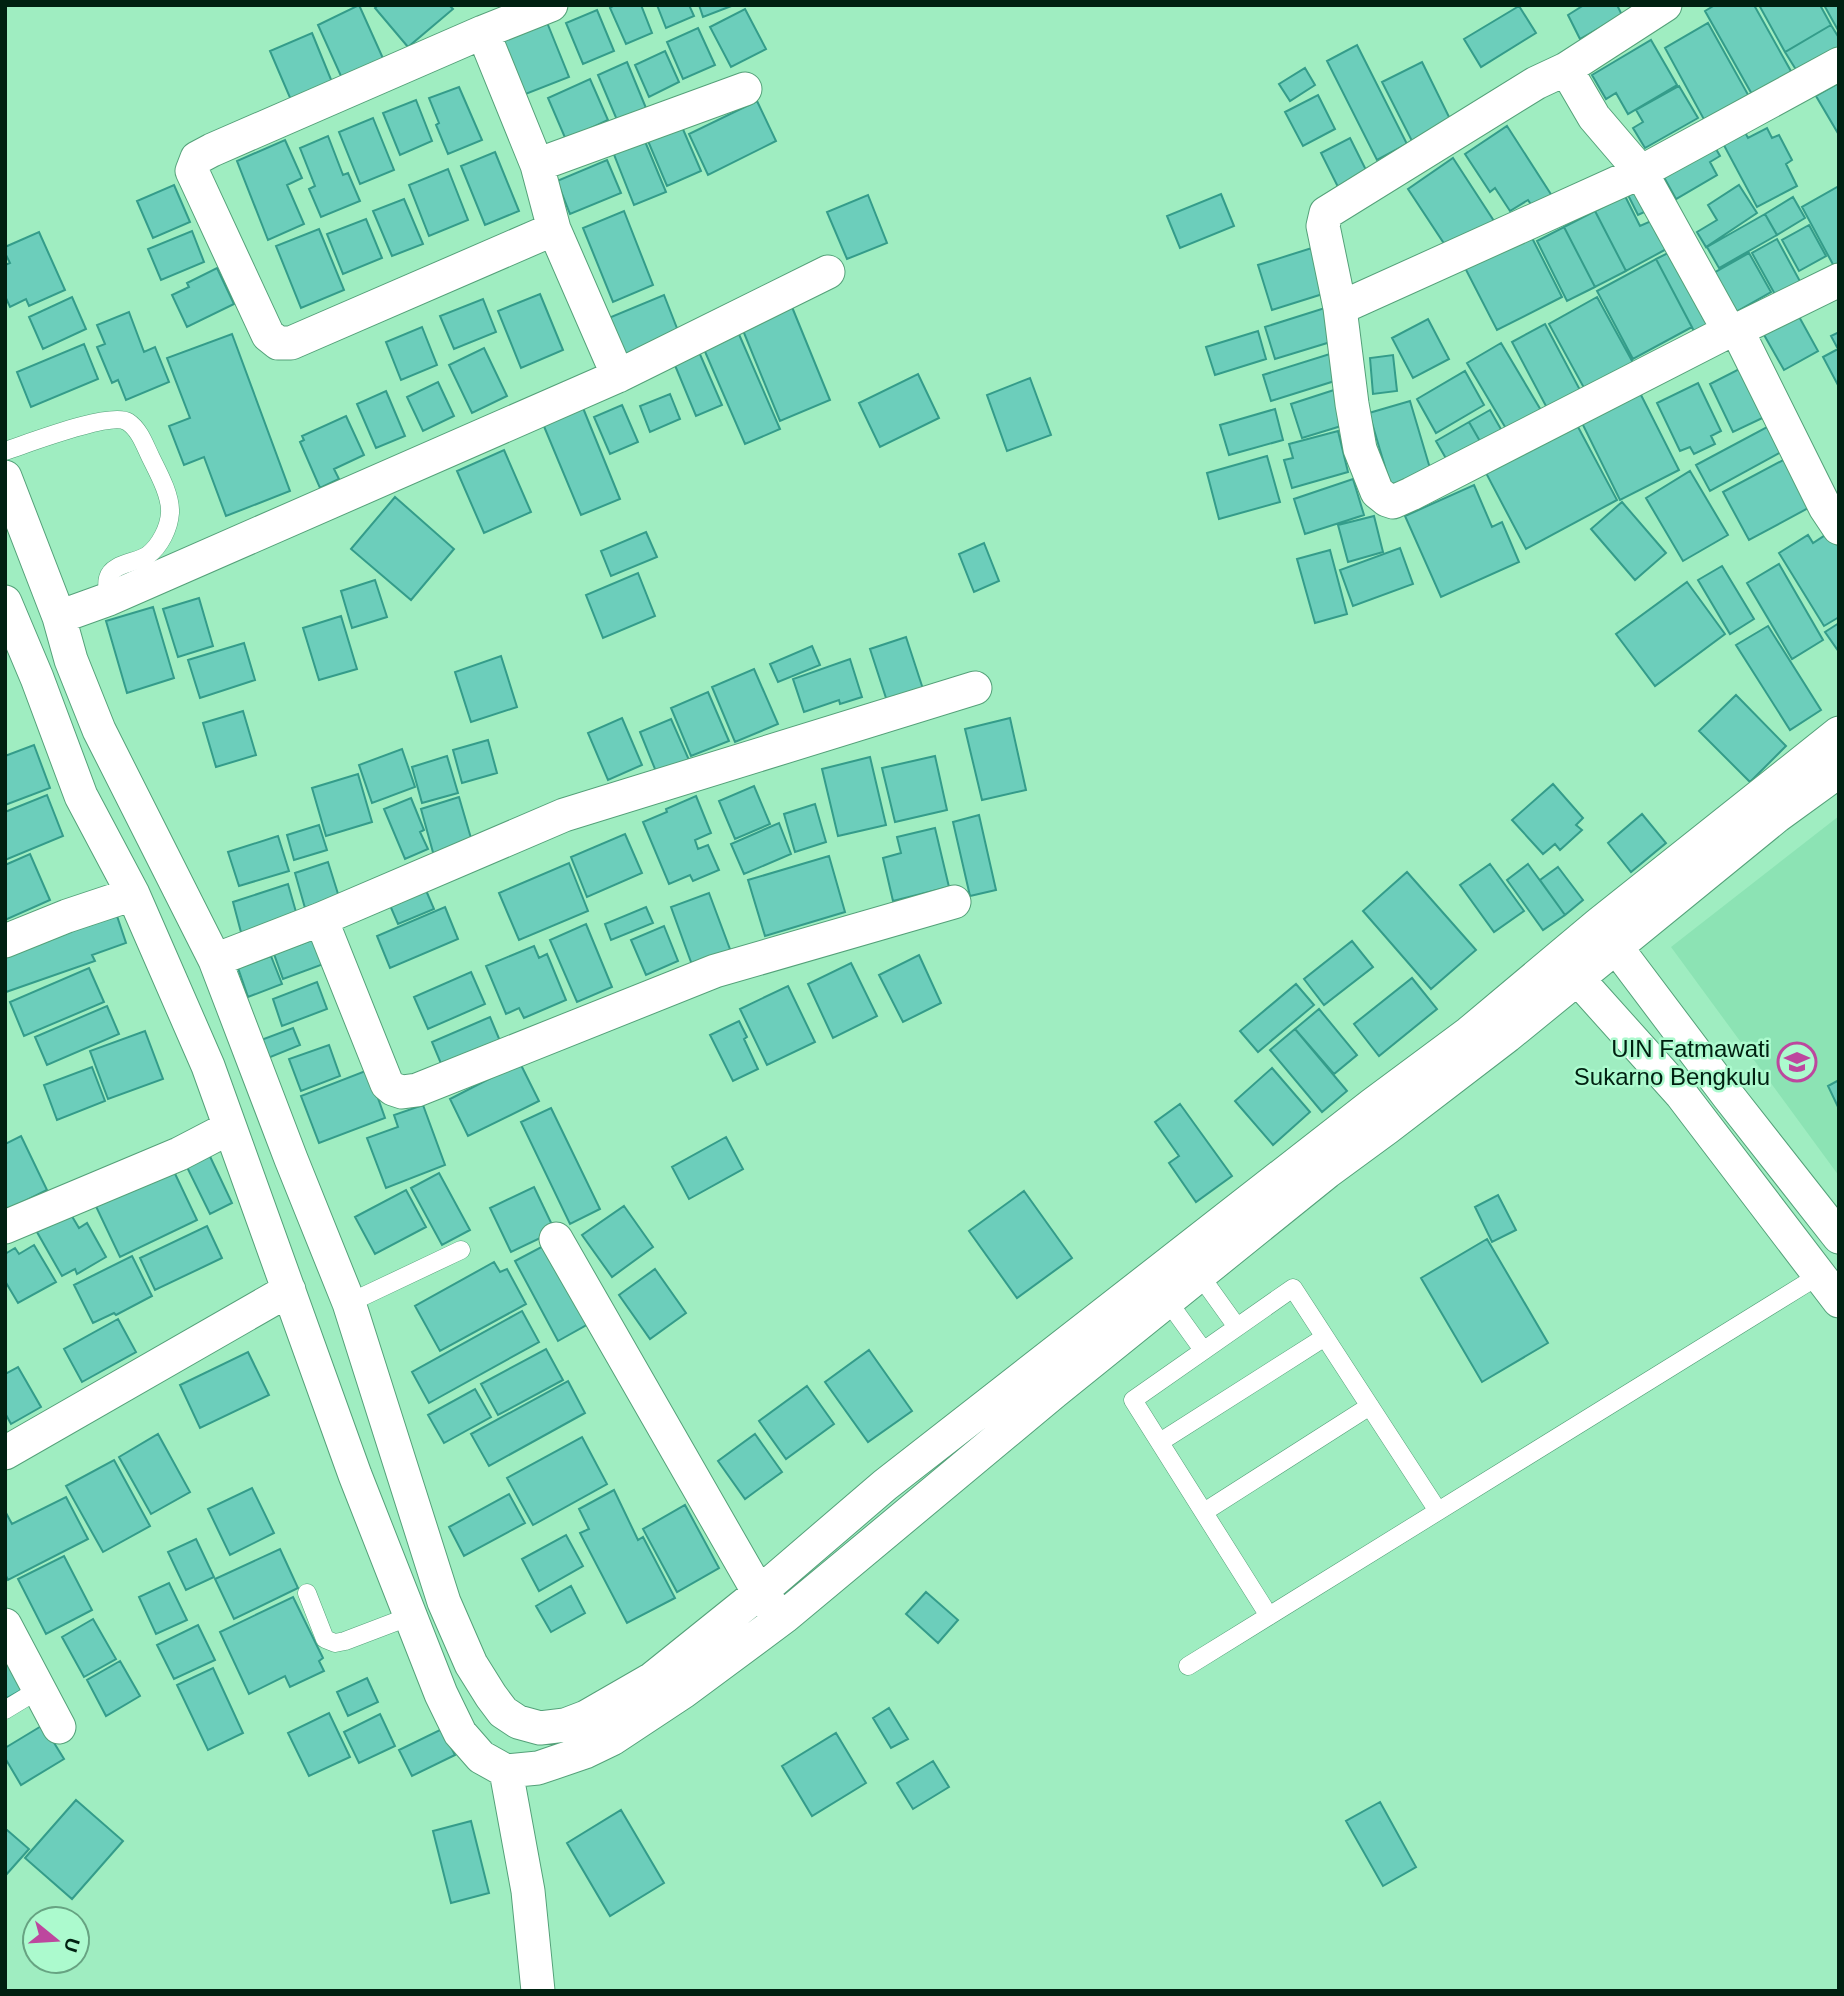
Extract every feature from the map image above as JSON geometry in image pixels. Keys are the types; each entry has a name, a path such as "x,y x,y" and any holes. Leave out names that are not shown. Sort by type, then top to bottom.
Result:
{"street":[{"path":"551,5 204,154 197,158 192,171 268,335 278,343 292,343 554,229"},
{"path":"1665,5 1566,69 1536,83 1326,213 1323,226 1340,309 1360,449 1377,492 1393,502 1733,330 1839,280"},
{"path":"483,32 537,165 554,229 618,376"},
{"path":"1340,309 1641,172 1839,64"},
{"path":"1566,69 1594,117 1641,172 1834,512"},
{"path":"537,165 745,89"},
{"path":"59,617 109,599 618,376 828,272"},
{"path":"5,477 99,730 215,960 349,1303 444,1602 471,1664 503,1712 518,1722 540,1728 565,1725 586,1717 652,1679 760,1593 885,1485 1380,1117 1507,1036 1577,978 1608,935 1839,733"},
{"path":"5,602 81,796 133,894 208,1066 355,1475 441,1694 460,1733 481,1756 506,1771 537,1768 585,1752 611,1739 683,1692 784,1616 1054,1392 1327,1171 1469,1033 1839,771"},
{"path":"37,678 71,660"},
{"path":"215,960 321,919 564,814 975,688"},
{"path":"5,941 133,894"},
{"path":"321,919 387,1084 402,1092 443,1081 515,1049 715,971 954,902"},
{"path":"1608,935 1729,1097 1839,1237"},
{"path":"1577,978 1681,1094 1839,1301"},
{"path":"1699,1119 1729,1097"},
{"path":"5,1227 179,1154 229,1128"},
{"path":"556,1239 760,1593 784,1616"},
{"path":"5,1453 289,1290"},
{"path":"5,1625 59,1727"},
{"path":"506,1771 528,1891 538,1991"}],"lane":[{"path":"5,452 112,419 122,419 137,430 158,472 170,514 161,542 148,555 109,574 109,599"},
{"path":"349,1303 461,1251"},
{"path":"1199,1274 1237,1327"},
{"path":"1188,1667 1818,1276"},
{"path":"1269,1616 1133,1400 1293,1288 1438,1511"},
{"path":"1167,1300 1203,1350"},
{"path":"1160,1442 1325,1337"},
{"path":"1204,1512 1370,1406"},
{"path":"307,1592 325,1639 335,1643 444,1602"},
{"path":"5,1710 38,1690"}],"shaded area":[{"name":"UIN Fatmawati Sukarno Bengkulu","path":"1839,816 1839,1176 1671,947"}],"building":[{"path":"359,5 386,65 345,85 318,25"},
{"path":"378,5 449,5 453,9 408,47 375,8"},
{"path":"615,5 641,5 652,33 626,44 610,8"},
{"path":"657,5 689,5 694,16 666,28"},
{"path":"699,5 734,5 703,17"},
{"path":"1584,5 1617,5 1622,15 1580,39 1568,15"},
{"path":"1715,5 1754,5 1792,73 1753,96 1705,11"},
{"path":"1759,5 1820,5 1831,25 1785,52"},
{"path":"1824,5 1839,5 1839,32"},
{"path":"1519,6 1536,33 1481,67 1464,39"},
{"path":"745,9 766,49 731,67 710,27"},
{"path":"597,10 614,51 583,64 566,23"},
{"path":"546,20 569,77 523,95 501,39"},
{"path":"1708,23 1751,100 1707,125 1665,48"},
{"path":"1831,25 1839,38 1839,60 1803,81 1785,52"},
{"path":"698,28 715,65 683,79 667,42"},
{"path":"312,33 332,82 291,100 270,51"},
{"path":"1651,40 1677,85 1628,114 1616,93 1606,99 1592,75"},
{"path":"1357,45 1407,144 1377,160 1327,61"},
{"path":"665,51 679,82 649,97 635,65"},
{"path":"627,62 646,108 617,120 598,75"},
{"path":"1422,62 1453,125 1414,145 1382,82"},
{"path":"1305,68 1315,85 1290,101 1279,84"},
{"path":"590,79 608,120 566,140 548,98"},
{"path":"1839,83 1839,135 1816,96"},
{"path":"1679,86 1698,118 1645,148 1633,128 1643,122 1636,110"},
{"path":"459,87 482,140 448,154 429,98"},
{"path":"1318,95 1335,129 1303,146 1285,112"},
{"path":"416,100 432,141 400,155 383,113"},
{"path":"757,101 776,141 708,175 689,134"},
{"path":"373,118 394,170 360,184 339,132"},
{"path":"1741,125 1748,138 1767,128 1772,138 1779,135 1792,160 1786,164 1797,186 1757,207 1719,136"},
{"path":"1507,126 1554,199 1536,212 1528,200 1510,211 1495,188 1490,192 1465,154"},
{"path":"682,127 701,171 667,186 648,141"},
{"path":"328,136 343,175 348,173 360,201 321,217 309,189 315,186 300,148"},
{"path":"1350,138 1369,176 1340,191 1321,153"},
{"path":"644,139 666,192 634,205 613,152"},
{"path":"285,140 302,178 287,185 304,224 268,240 237,161"},
{"path":"1712,142 1720,156 1710,162 1717,175 1676,199 1661,172"},
{"path":"495,152 519,211 485,225 461,166"},
{"path":"1453,158 1494,221 1449,251 1408,189"},
{"path":"607,160 621,193 570,214 557,181"},
{"path":"448,169 468,220 429,236 409,185"},
{"path":"1640,182 1653,208 1638,215 1625,189"},
{"path":"174,185 190,222 153,238 137,201"},
{"path":"1739,185 1757,213 1706,247 1697,232 1717,220 1708,205"},
{"path":"1839,186 1839,268 1836,270 1802,207"},
{"path":"1221,194 1234,226 1180,248 1167,216"},
{"path":"868,195 887,243 847,259 827,212"},
{"path":"1625,196 1640,226 1658,218 1672,246 1626,271 1595,211"},
{"path":"1793,197 1805,218 1777,235 1765,214"},
{"path":"404,199 423,244 392,256 373,211"},
{"path":"624,211 653,285 613,302 583,228"},
{"path":"1595,211 1626,271 1595,287 1564,227"},
{"path":"1765,214 1777,235 1719,268 1707,247"},
{"path":"366,219 382,258 343,274 327,234"},
{"path":"1809,225 1826,256 1799,271 1782,240"},
{"path":"1564,227 1595,287 1567,301 1537,241"},
{"path":"319,229 344,290 301,308 276,246"},
{"path":"1528,230 1562,297 1497,330 1463,264"},
{"path":"192,231 204,262 161,280 148,249"},
{"path":"39,232 65,290 29,306 26,299 10,307 5,296 5,265 10,263 5,247"},
{"path":"1777,239 1802,285 1777,298 1752,253"},
{"path":"1315,247 1329,292 1272,310 1258,265"},
{"path":"1678,248 1718,323 1696,335 1656,259"},
{"path":"1749,253 1771,292 1734,313 1712,274"},
{"path":"1656,259 1692,327 1633,359 1597,291"},
{"path":"217,268 234,304 187,327 172,295 189,287 187,283"},
{"path":"540,294 563,350 521,368 498,311"},
{"path":"664,295 680,336 615,362 599,322"},
{"path":"72,297 86,329 43,349 29,317"},
{"path":"1597,297 1637,370 1589,397 1549,324"},
{"path":"483,299 496,332 454,349 440,316"},
{"path":"792,307 830,400 780,421 742,328"},
{"path":"1328,307 1337,340 1275,359 1265,327"},
{"path":"129,312 144,352 155,347 169,382 126,400 118,380 112,383 97,347 105,344 97,325"},
{"path":"1797,313 1818,351 1784,370 1763,333"},
{"path":"1428,319 1449,359 1413,378 1392,338"},
{"path":"1545,324 1580,390 1547,408 1512,342"},
{"path":"422,327 437,365 401,380 386,342"},
{"path":"1258,331 1266,359 1215,375 1206,347"},
{"path":"738,332 780,429 745,444 703,347"},
{"path":"1839,332 1839,387 1823,357 1838,349 1831,336"},
{"path":"232,334 290,491 226,516 204,457 184,465 169,426 190,418 167,358"},
{"path":"1501,343 1545,417 1511,437 1467,363"},
{"path":"84,344 98,379 31,407 17,372"},
{"path":"484,348 507,396 472,413 449,365"},
{"path":"699,352 722,405 696,416 674,363"},
{"path":"1333,353 1341,379 1271,401 1263,375"},
{"path":"1393,355 1397,391 1373,394 1370,358"},
{"path":"1749,364 1773,413 1733,432 1710,384"},
{"path":"1465,371 1484,405 1436,433 1417,399"},
{"path":"918,374 939,418 880,447 859,403"},
{"path":"1030,378 1051,435 1007,451 987,395"},
{"path":"438,382 454,416 423,431 407,397"},
{"path":"1698,383 1721,431 1711,436 1715,444 1694,454 1690,447 1680,451 1657,403"},
{"path":"1340,388 1351,423 1302,438 1291,404"},
{"path":"386,391 405,436 376,448 357,404"},
{"path":"1639,391 1679,470 1620,500 1581,421"},
{"path":"670,394 680,419 650,432 640,406"},
{"path":"1410,401 1432,475 1391,487 1369,413"},
{"path":"622,405 638,442 610,454 594,417"},
{"path":"583,408 620,499 581,515 543,424"},
{"path":"1275,409 1283,440 1229,455 1220,425"},
{"path":"1490,410 1506,438 1485,450 1469,422"},
{"path":"346,416 364,455 334,469 339,479 320,488 300,442 304,440 302,436"},
{"path":"1469,422 1485,450 1452,469 1436,441"},
{"path":"1577,425 1617,500 1526,549 1486,473"},
{"path":"1767,427 1781,452 1710,491 1696,465"},
{"path":"1338,431 1348,472 1292,488 1284,460 1293,458 1289,444"},
{"path":"504,450 531,512 484,533 457,471"},
{"path":"1267,456 1280,502 1219,519 1207,473"},
{"path":"1787,458 1812,506 1749,540 1723,492"},
{"path":"1690,471 1728,535 1683,561 1646,498"},
{"path":"1353,479 1364,515 1305,534 1294,499"},
{"path":"1474,485 1492,527 1502,522 1519,562 1441,597 1405,516"},
{"path":"395,497 454,549 411,600 351,549"},
{"path":"1622,502 1666,553 1635,580 1591,529"},
{"path":"1374,516 1383,552 1348,562 1338,525"},
{"path":"646,532 657,557 611,576 601,551"},
{"path":"1830,532 1839,547 1839,617 1824,626 1779,553 1808,535 1813,543"},
{"path":"984,543 999,581 974,592 959,554"},
{"path":"1400,548 1413,584 1353,606 1340,570"},
{"path":"1330,550 1347,614 1315,623 1297,559"},
{"path":"1779,564 1823,640 1792,659 1747,583"},
{"path":"1722,566 1754,619 1730,634 1698,580"},
{"path":"638,573 655,616 603,638 586,595"},
{"path":"375,580 387,617 352,628 341,591"},
{"path":"1687,582 1725,634 1655,686 1616,634"},
{"path":"199,598 213,646 178,657 163,609"},
{"path":"153,607 174,678 127,693 106,621"},
{"path":"341,616 357,669 319,680 303,628"},
{"path":"1839,623 1839,652 1825,632"},
{"path":"1768,626 1821,710 1790,730 1736,645"},
{"path":"906,637 923,689 887,701 870,649"},
{"path":"244,643 255,680 200,698 188,660"},
{"path":"812,646 820,665 778,682 770,664"},
{"path":"501,656 517,707 471,722 455,672"},
{"path":"850,659 862,697 840,704 839,700 804,712 793,679"},
{"path":"754,669 778,724 735,742 712,687"},
{"path":"708,692 729,741 691,756 671,708"},
{"path":"1736,695 1786,746 1750,782 1699,731"},
{"path":"243,711 256,755 216,767 203,723"},
{"path":"622,718 642,765 608,780 588,733"},
{"path":"1010,718 1026,790 982,800 965,729"},
{"path":"671,719 689,760 657,774 640,732"},
{"path":"488,740 497,773 462,783 453,750"},
{"path":"34,745 50,788 5,805 5,756"},
{"path":"402,749 415,787 372,803 359,765"},
{"path":"447,756 458,793 422,803 412,767"},
{"path":"935,756 947,810 895,822 882,768"},
{"path":"870,757 886,825 838,836 822,769"},
{"path":"358,774 372,822 326,836 312,788"},
{"path":"1553,784 1583,818 1576,825 1582,830 1560,850 1555,844 1543,854 1512,820"},
{"path":"754,786 770,824 735,839 719,801"},
{"path":"47,795 63,836 5,860 5,812"},
{"path":"696,796 711,833 695,840 698,849 708,845 719,870 693,881 690,875 669,884 643,822"},
{"path":"459,797 473,845 434,856 421,809"},
{"path":"411,798 424,830 420,832 428,849 405,859 384,809"},
{"path":"815,804 826,842 795,852 784,814"},
{"path":"1642,814 1666,843 1631,872 1608,843"},
{"path":"979,815 996,890 970,896 953,822"},
{"path":"779,823 791,854 744,874 731,844"},
{"path":"319,825 327,850 294,860 287,835"},
{"path":"935,828 949,887 893,901 883,858 901,853 897,837"},
{"path":"625,834 642,873 587,897 571,857"},
{"path":"278,836 289,871 239,886 228,852"},
{"path":"30,854 50,900 5,920 5,865"},
{"path":"829,856 845,912 765,936 748,880"},
{"path":"328,862 339,897 305,908 295,873"},
{"path":"569,863 588,911 519,940 499,893"},
{"path":"1490,864 1524,911 1494,932 1460,885"},
{"path":"1528,864 1565,915 1543,930 1507,880"},
{"path":"1558,867 1583,900 1565,915 1540,880"},
{"path":"1407,872 1476,950 1431,989 1363,911"},
{"path":"288,884 298,919 242,936 233,902"},
{"path":"425,888 434,909 398,924 389,903"},
{"path":"709,893 734,960 695,973 671,907"},
{"path":"114,907 126,943 92,955 95,961 6,992 5,950"},
{"path":"445,907 458,939 390,968 377,936"},
{"path":"646,907 653,923 611,940 605,924"},
{"path":"586,924 612,987 577,1002 550,940"},
{"path":"664,926 678,961 646,975 631,940"},
{"path":"320,937 329,962 283,979 274,954"},
{"path":"1352,941 1373,967 1324,1005 1304,979"},
{"path":"534,946 539,958 547,954 566,1000 524,1018 519,1008 506,1014 486,966"},
{"path":"919,955 941,1003 903,1022 879,975"},
{"path":"271,956 282,984 248,997 238,968"},
{"path":"851,963 877,1016 833,1038 808,984"},
{"path":"89,968 104,1002 24,1036 10,1002"},
{"path":"471,972 485,1004 428,1029 414,997"},
{"path":"1412,978 1437,1009 1379,1056 1354,1024"},
{"path":"317,982 327,1009 282,1026 273,999"},
{"path":"1296,984 1314,1005 1258,1052 1240,1031"},
{"path":"788,986 815,1042 767,1065 740,1009"},
{"path":"107,1006 119,1034 47,1065 35,1037"},
{"path":"1319,1009 1357,1055 1334,1074 1295,1029"},
{"path":"490,1017 500,1041 442,1066 432,1042"},
{"path":"739,1021 758,1069 733,1081 710,1035"},
{"path":"293,1028 300,1045 268,1058 261,1040"},
{"path":"1295,1029 1347,1091 1322,1112 1270,1050"},
{"path":"145,1031 163,1079 108,1099 90,1051"},
{"path":"329,1045 340,1076 301,1091 289,1059"},
{"path":"520,1063 539,1101 468,1136 450,1099"},
{"path":"92,1067 105,1101 57,1120 44,1085"},
{"path":"1272,1068 1310,1112 1273,1145 1235,1101"},
{"path":"368,1070 385,1118 319,1143 301,1096"},
{"path":"1839,1080 1839,1109 1828,1086"},
{"path":"1180,1104 1232,1176 1196,1202 1169,1163 1179,1156 1155,1122"},
{"path":"423,1105 445,1165 386,1188 367,1138 398,1127 394,1115"},
{"path":"551,1108 600,1209 570,1224 521,1122"},
{"path":"21,1136 47,1190 5,1211 5,1144"},
{"path":"726,1137 743,1169 689,1199 672,1167"},
{"path":"206,1148 232,1203 210,1214 183,1159"},
{"path":"169,1161 197,1220 120,1257 92,1198"},
{"path":"439,1173 470,1230 442,1245 411,1188"},
{"path":"534,1187 555,1231 511,1252 490,1208"},
{"path":"406,1190 426,1227 375,1254 355,1217"},
{"path":"1024,1191 1072,1258 1017,1298 969,1231"},
{"path":"1498,1195 1516,1230 1492,1242 1475,1207"},
{"path":"624,1206 653,1247 612,1277 582,1235"},
{"path":"70,1213 79,1228 87,1223 106,1257 77,1274 75,1269 62,1276 37,1232"},
{"path":"207,1226 222,1258 155,1290 140,1258"},
{"path":"1487,1239 1548,1343 1482,1382 1421,1278"},
{"path":"547,1244 590,1323 558,1341 515,1261"},
{"path":"34,1245 56,1282 18,1303 5,1281 5,1254 15,1248 19,1254"},
{"path":"132,1256 152,1296 116,1315 114,1313 93,1323 74,1285"},
{"path":"494,1262 500,1272 507,1269 526,1304 440,1351 415,1306"},
{"path":"655,1269 686,1313 650,1339 619,1295"},
{"path":"522,1311 539,1342 429,1403 412,1372"},
{"path":"118,1319 136,1352 82,1382 64,1349"},
{"path":"546,1349 563,1380 498,1415 481,1384"},
{"path":"869,1350 912,1411 868,1442 825,1382"},
{"path":"248,1352 269,1395 200,1428 180,1385"},
{"path":"18,1367 41,1407 11,1424 5,1413 5,1374"},
{"path":"568,1381 585,1413 489,1466 471,1434"},
{"path":"807,1386 834,1424 786,1459 759,1421"},
{"path":"475,1389 491,1417 444,1443 428,1415"},
{"path":"158,1434 190,1492 151,1514 119,1457"},
{"path":"755,1434 782,1472 745,1499 718,1461"},
{"path":"582,1437 607,1484 533,1525 507,1478"},
{"path":"114,1460 150,1526 103,1552 66,1486"},
{"path":"252,1488 274,1533 230,1555 208,1509"},
{"path":"614,1490 638,1540 643,1537 675,1598 627,1623 580,1533 589,1529 579,1509"},
{"path":"509,1494 525,1523 464,1556 449,1527"},
{"path":"66,1497 88,1539 8,1580 5,1574 5,1511 12,1524"},
{"path":"685,1505 719,1568 677,1592 643,1529"},
{"path":"566,1535 583,1566 539,1591 522,1559"},
{"path":"196,1539 214,1577 186,1590 168,1552"},
{"path":"280,1549 298,1588 234,1619 215,1579"},
{"path":"64,1556 92,1610 46,1634 18,1579"},
{"path":"169,1583 187,1620 156,1634 139,1597"},
{"path":"571,1586 585,1613 551,1632 536,1606"},
{"path":"926,1592 958,1620 938,1643 906,1614"},
{"path":"293,1597 323,1658 319,1661 324,1671 290,1687 285,1676 249,1694 220,1632"},
{"path":"93,1619 116,1659 84,1677 62,1637"},
{"path":"198,1625 215,1660 174,1679 157,1645"},
{"path":"5,1642 30,1685 5,1699"},
{"path":"120,1661 140,1696 106,1716 87,1680"},
{"path":"213,1668 243,1733 208,1750 177,1685"},
{"path":"367,1678 378,1702 348,1716 337,1692"},
{"path":"889,1708 908,1739 891,1748 873,1718"},
{"path":"329,1713 350,1757 309,1776 288,1733"},
{"path":"380,1714 395,1746 359,1763 344,1732"},
{"path":"43,1725 64,1759 21,1785 5,1758 5,1748"},
{"path":"442,1729 455,1755 412,1776 399,1750"},
{"path":"836,1733 866,1783 812,1816 782,1766"},
{"path":"933,1761 949,1787 913,1809 897,1783"},
{"path":"76,1800 123,1841 72,1899 25,1858"},
{"path":"1380,1802 1416,1867 1383,1886 1346,1821"},
{"path":"621,1810 664,1883 610,1916 567,1843"},
{"path":"471,1821 489,1893 451,1903 433,1831"},
{"path":"7,1830 29,1849 5,1876 5,1832"}],"place":[{"name":"UIN Fatmawati Sukarno Bengkulu","path":"1797,1062"}]}
